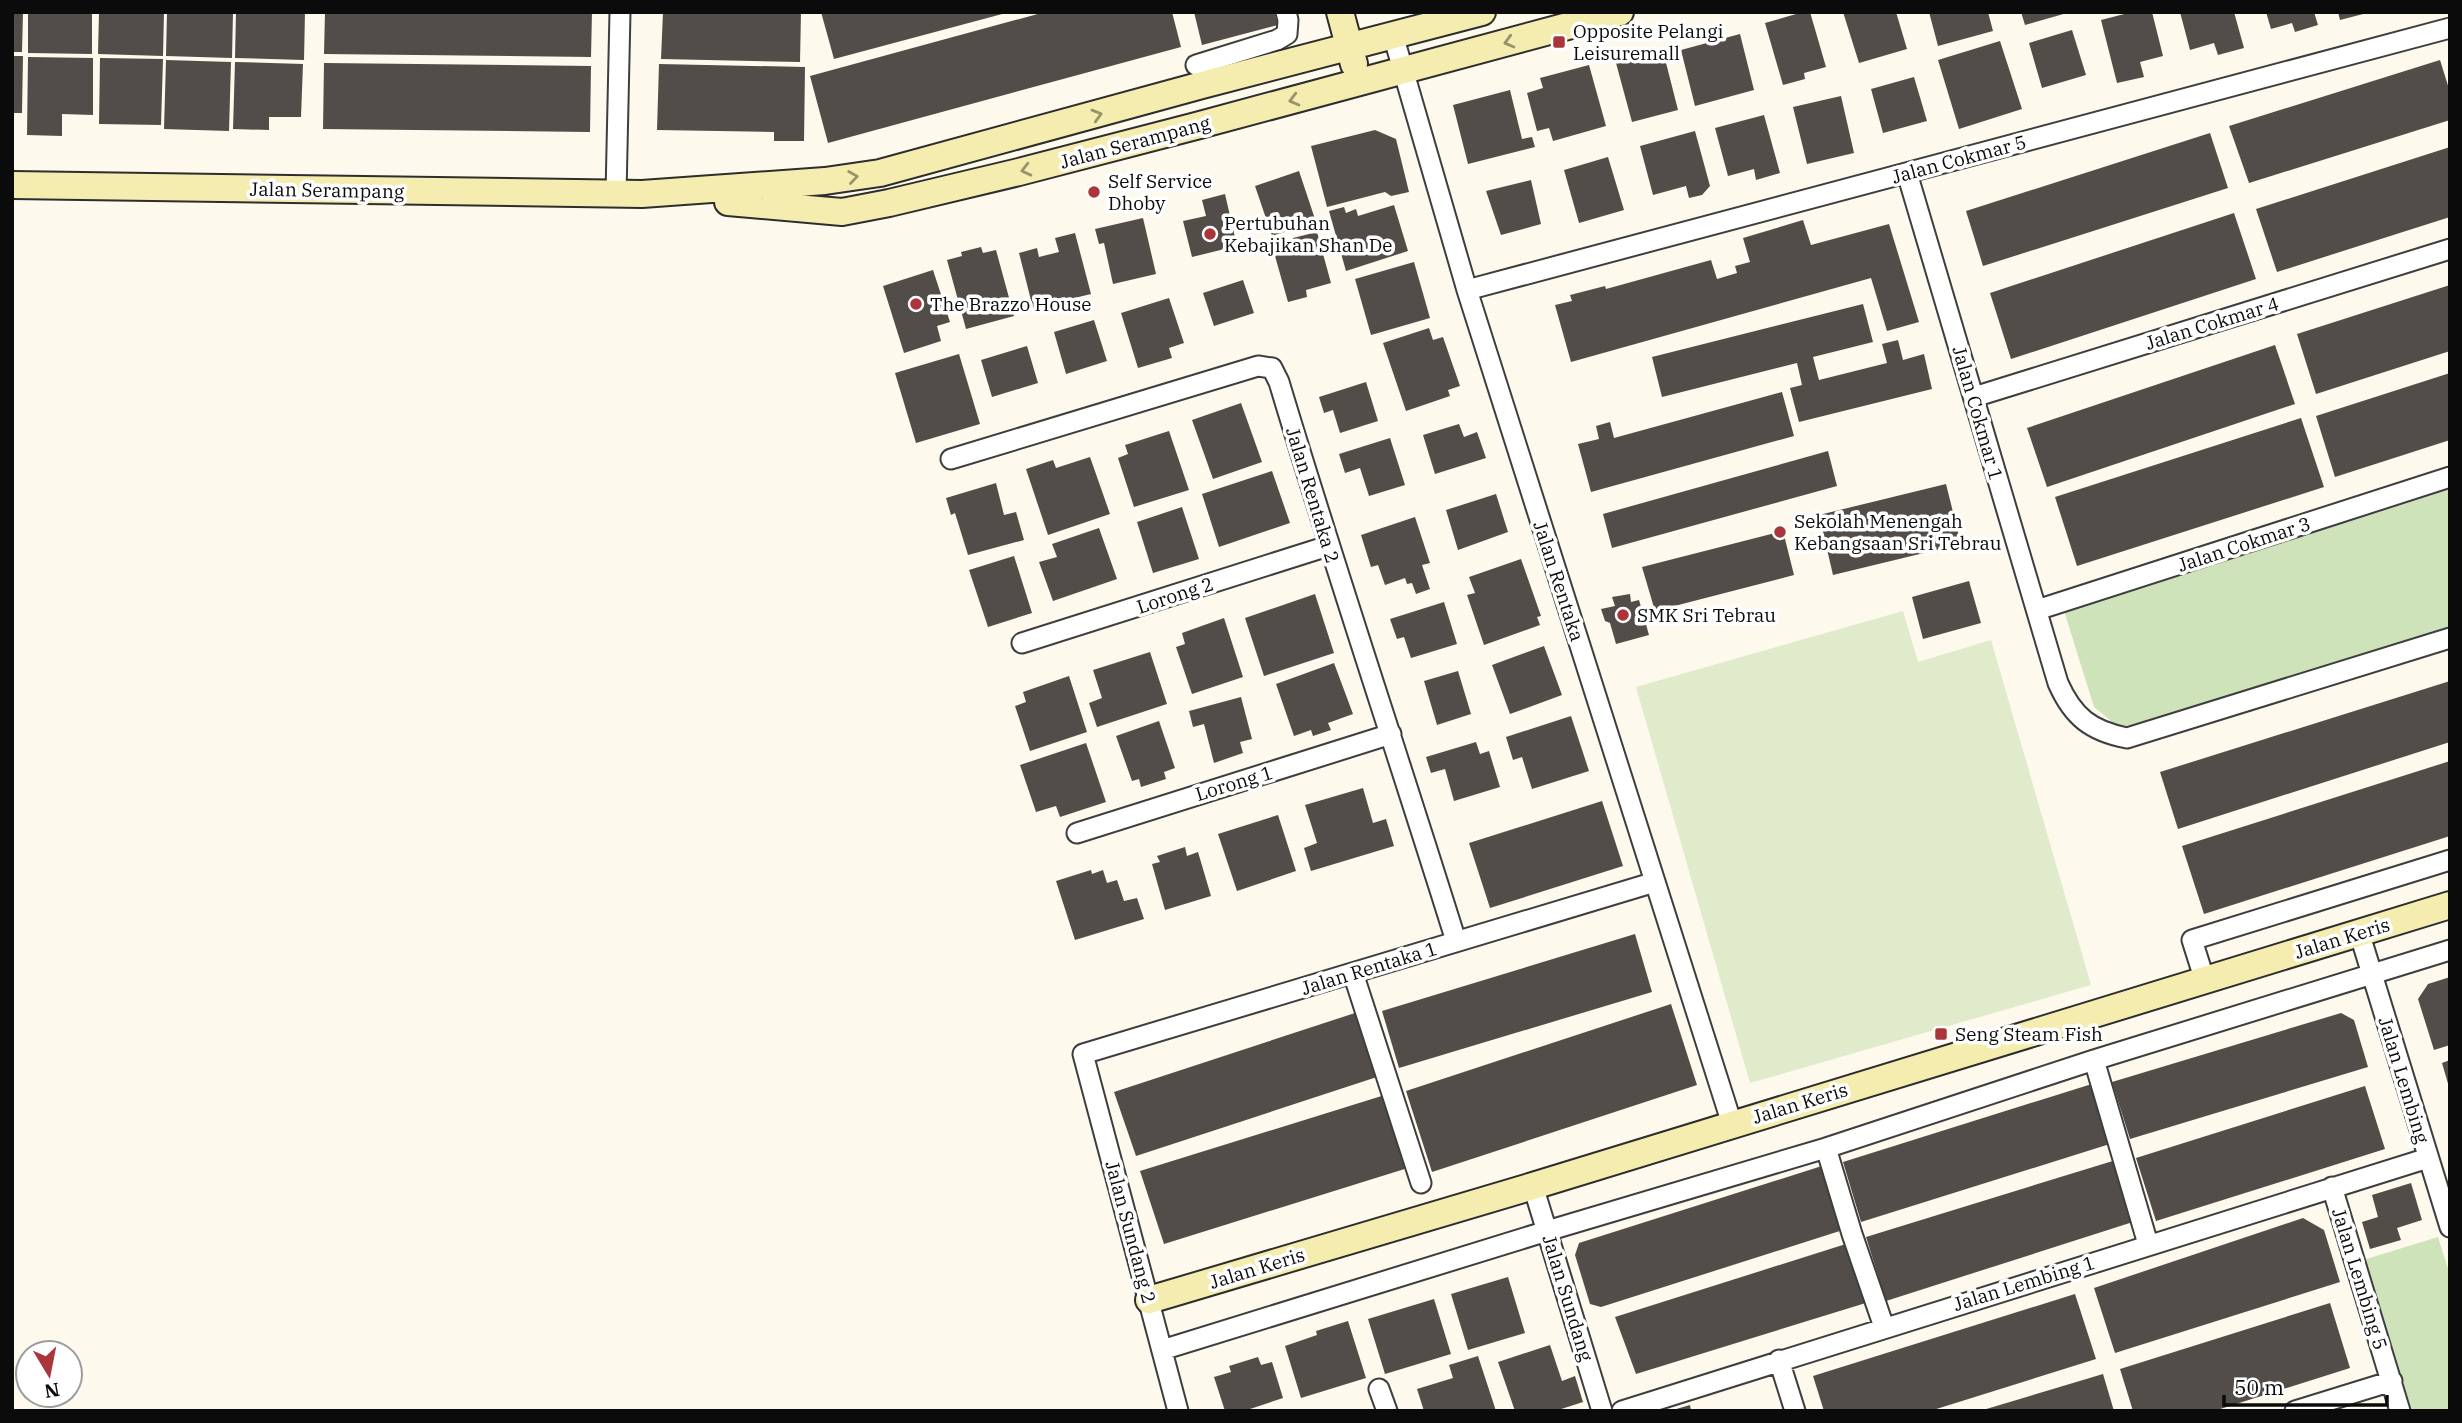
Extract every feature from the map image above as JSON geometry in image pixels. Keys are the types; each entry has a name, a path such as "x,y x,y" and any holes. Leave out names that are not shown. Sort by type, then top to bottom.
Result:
{"main road":[{"path":"1340,12 1360,82"},
{"name":"Jalan Serampang","path":"12,186 616,194 785,186 880,173 1482,12"},
{"name":"Jalan Serampang","path":"642,194 842,212 1019,172 1620,12"},
{"name":"Jalan Keris","path":"1149,1300 1533,1186 2450,905"}],"street":[{"path":"616,194 620,12"},
{"path":"1196,65 1277,40 1287,34 1286,12"},
{"path":"1423,12 1450,21"},
{"name":"Jalan Cokmar 5","path":"1467,290 2450,28"},
{"name":"Jalan Rentaka","path":"1393,35 1467,290 1732,1124"},
{"name":"Jalan Cokmar 1","path":"1907,173 2038,610 2057,682 2066,702 2087,724 2107,734 2127,738 2450,638"},
{"name":"Jalan Cokmar 4","path":"1974,397 2450,249"},
{"name":"Jalan Rentaka 2","path":"951,459 1258,366 1272,368 1279,382 1328,546 1391,734 1456,942"},
{"name":"Jalan Cokmar 3","path":"2038,610 2450,477"},
{"name":"Lorong 2","path":"1022,643 1328,546"},
{"name":"Lorong 1","path":"1077,832 1391,734"},
{"path":"2205,981 2192,940 2450,860"},
{"name":"Jalan Rentaka 1","path":"1083,1054 1655,881"},
{"name":"Jalan Lembing","path":"2360,932 2450,1227"},
{"path":"1162,1350 1826,1148 2094,1060 2450,950"},
{"path":"1353,973 1421,1183"},
{"name":"Jalan Sundang 2","path":"1083,1054 1178,1411"},
{"path":"2094,1060 2148,1244"},
{"path":"1826,1148 1884,1327"},
{"name":"Jalan Lembing 1","path":"1622,1411 2428,1158"},
{"name":"Jalan Sundang","path":"1533,1186 1602,1411"},
{"name":"Jalan Lembing 5","path":"2332,1187 2400,1411"},
{"path":"1779,1360 1795,1411"},
{"path":"2295,1411 2392,1381"},
{"path":"1379,1389 1387,1411"}],"green space":[{"path":"2450,470 2450,626 2141,725 2117,726 2094,707 2060,598"},
{"path":"1903,611 1918,662 1991,640 2091,985 1750,1083 1636,687"},
{"path":"2438,1237 2450,1275 2450,1411 2411,1411 2363,1260"}],"building":[{"path":"12,12 23,12 22,52 12,52"},
{"path":"28,12 92,12 92,54 28,53"},
{"path":"99,12 164,12 163,56 98,54"},
{"path":"167,12 233,12 232,58 166,56"},
{"path":"236,12 305,12 304,60 235,58"},
{"path":"325,12 592,12 591,57 324,54"},
{"path":"663,12 801,12 800,62 661,59"},
{"path":"821,12 1006,12 1006,13 834,59"},
{"path":"1045,12 1172,12 1181,47 828,143 810,76"},
{"path":"1194,12 1274,12 1278,25 1202,45"},
{"path":"1810,12 1826,67 1804,73 1805,79 1783,85 1765,23"},
{"path":"1843,12 1896,12 1907,49 1859,63"},
{"path":"1929,12 1988,12 1993,31 1938,46"},
{"path":"2021,12 2067,12 2067,13 2025,25"},
{"path":"2132,12 2152,12 2163,56 2140,62 2144,77 2117,83 2101,20"},
{"path":"2180,12 2234,12 2244,48 2218,55 2214,43 2190,50"},
{"path":"2266,12 2314,12 2318,25 2295,32 2292,23 2271,29"},
{"path":"2338,12 2367,12 2367,13 2340,20"},
{"path":"2072,30 2086,75 2042,88 2029,43"},
{"path":"1740,34 1754,90 1695,106 1681,50"},
{"path":"2000,41 2022,109 1959,129 1938,60"},
{"path":"1663,51 1678,110 1632,122 1616,63"},
{"path":"12,56 23,56 22,113 12,113"},
{"path":"28,57 93,58 93,115 62,114 62,136 27,135"},
{"path":"100,58 163,59 161,125 99,124"},
{"path":"166,60 231,62 229,131 164,129"},
{"path":"2440,60 2450,92 2450,120 2249,183 2229,126"},
{"path":"235,62 303,64 301,117 269,117 269,130 233,129"},
{"path":"324,63 591,66 590,132 323,129"},
{"path":"659,64 805,67 804,141 774,141 774,132 657,130"},
{"path":"1589,65 1606,126 1553,141 1549,128 1537,131 1527,93 1543,88 1540,78"},
{"path":"1914,77 1927,121 1883,133 1871,89"},
{"path":"1510,90 1522,139 1532,137 1535,147 1468,164 1453,105"},
{"path":"1841,96 1854,153 1807,164 1793,107"},
{"path":"1764,115 1780,173 1756,180 1754,169 1728,176 1715,128"},
{"path":"1375,130 1396,139 1409,192 1391,196 1385,192 1327,207 1311,146"},
{"path":"1695,131 1710,186 1702,195 1689,198 1686,186 1653,195 1640,146"},
{"path":"2210,133 2228,188 1983,266 1966,211"},
{"path":"2450,147 2450,217 2277,272 2256,209"},
{"path":"1608,157 1624,210 1579,223 1564,170"},
{"path":"1299,171 1316,222 1272,236 1255,186"},
{"path":"1531,180 1541,224 1501,235 1486,191"},
{"name":"Pertubuhan Kebajikan Shan De","path":"1225,194 1237,246 1192,257 1183,221 1206,216 1202,200"},
{"path":"1394,205 1408,251 1346,271 1329,211 1344,207 1346,213 1356,209 1358,216"},
{"path":"2234,213 2256,279 2011,359 1990,293"},
{"path":"1143,218 1156,274 1113,284 1104,243 1099,244 1095,229"},
{"path":"1803,220 1811,245 1889,224 1919,322 1887,331 1871,278 1571,362 1555,305 1572,301 1570,295 1605,286 1606,289 1711,260 1717,279 1737,273 1735,266 1750,262 1743,238"},
{"path":"1317,232 1331,283 1306,290 1307,297 1288,302 1273,249 1295,244 1293,238"},
{"path":"1075,233 1091,294 1033,308 1019,253 1037,248 1039,257 1059,252 1055,238"},
{"path":"981,247 983,253 996,250 1014,316 966,329 947,260 962,256 961,252"},
{"path":"1414,262 1430,318 1371,335 1355,279"},
{"name":"The Brazzo House","path":"933,270 950,322 937,326 941,341 904,353 883,286"},
{"path":"1243,280 1254,313 1214,326 1203,293"},
{"path":"2450,285 2450,351 2316,394 2297,334"},
{"path":"1169,298 1184,343 1169,348 1172,358 1138,368 1121,313"},
{"path":"1863,304 1873,342 1813,357 1819,380 1887,363 1882,344 1898,340 1903,360 1924,354 1932,389 1799,422 1790,388 1802,385 1797,363 1662,397 1652,357"},
{"path":"1094,320 1107,361 1066,374 1054,332"},
{"path":"1429,328 1433,340 1443,337 1460,386 1448,390 1450,396 1406,411 1383,343"},
{"path":"2275,345 2295,404 2047,487 2027,428"},
{"path":"1027,346 1038,383 992,397 981,360"},
{"path":"959,354 980,424 916,443 895,373"},
{"path":"2450,373 2450,440 2335,477 2316,416"},
{"path":"1366,382 1378,421 1340,433 1333,410 1324,413 1319,397"},
{"path":"1782,392 1794,436 1591,492 1578,444 1599,439 1596,426 1610,422 1614,438"},
{"path":"1241,403 1262,462 1213,479 1192,420"},
{"path":"2301,418 2324,487 2077,566 2055,497"},
{"path":"1459,424 1464,437 1477,432 1486,458 1435,474 1423,435"},
{"path":"1169,431 1189,490 1134,507 1118,458 1128,454 1125,445"},
{"path":"1390,438 1405,485 1369,496 1360,468 1345,473 1339,454"},
{"path":"1828,451 1837,486 1612,548 1603,514"},
{"path":"1090,457 1110,514 1048,535 1026,469 1053,460 1056,468"},
{"path":"1272,471 1290,523 1219,547 1202,494"},
{"path":"996,483 1004,515 1016,512 1024,540 968,555 955,513 951,515 946,498"},
{"path":"1946,484 1961,544 1833,575 1819,515"},
{"path":"1496,494 1508,532 1458,550 1446,510"},
{"path":"1182,507 1199,559 1153,573 1137,522"},
{"path":"1415,517 1430,563 1422,565 1430,589 1416,594 1412,583 1407,584 1405,578 1385,585 1378,565 1371,567 1361,535"},
{"path":"1099,528 1117,579 1053,601 1039,562 1057,557 1052,544"},
{"path":"1783,531 1794,575 1655,611 1642,567"},
{"path":"1014,556 1032,613 988,627 969,570"},
{"path":"1521,559 1541,616 1537,617 1540,625 1484,645 1467,595 1475,593 1469,577"},
{"path":"1969,581 1981,623 1923,639 1912,597"},
{"path":"1315,594 1334,653 1264,676 1245,618"},
{"name":"SMK Sri Tebrau","path":"1630,594 1631,602 1639,600 1649,635 1616,644 1610,623 1605,621 1601,609 1615,606 1612,597"},
{"path":"1444,602 1457,644 1411,658 1404,637 1397,639 1390,619"},
{"path":"1224,618 1243,677 1192,694 1176,647 1185,644 1182,633"},
{"path":"1544,646 1562,695 1510,714 1492,665"},
{"path":"1150,652 1167,704 1097,727 1089,703 1102,698 1093,670"},
{"path":"1334,663 1353,714 1328,723 1331,730 1313,736 1311,730 1294,736 1276,684"},
{"path":"1458,671 1471,714 1437,725 1424,681"},
{"path":"1069,676 1087,732 1030,751 1015,706 1026,702 1023,692"},
{"path":"2450,681 2450,742 2178,829 2160,772"},
{"path":"1241,697 1252,739 1240,742 1243,753 1214,763 1204,724 1193,727 1189,711"},
{"path":"1571,716 1589,771 1532,789 1522,757 1513,760 1506,737"},
{"path":"1159,721 1175,768 1164,772 1166,779 1141,787 1139,779 1132,781 1116,736"},
{"path":"1476,742 1480,754 1489,751 1500,787 1454,801 1445,769 1431,773 1426,757"},
{"path":"1086,743 1106,802 1060,817 1056,806 1036,812 1020,765"},
{"path":"2450,761 2450,836 2204,914 2182,846"},
{"path":"1363,788 1373,823 1386,819 1394,846 1311,871 1304,848 1317,843 1305,805"},
{"path":"1602,801 1623,866 1490,908 1469,843"},
{"path":"1278,815 1296,871 1237,891 1218,834"},
{"path":"1185,847 1187,856 1198,852 1211,896 1165,910 1152,864 1160,862 1157,856"},
{"path":"1091,870 1092,874 1103,870 1107,883 1117,880 1124,901 1137,898 1144,919 1075,940 1056,881"},
{"path":"1635,934 1652,992 1399,1068 1382,1011"},
{"path":"2450,977 2450,1045 2434,1050 2418,999 2428,984"},
{"path":"1671,1004 1697,1085 1432,1172 1406,1091"},
{"path":"1358,1012 1380,1076 1136,1156 1114,1092"},
{"path":"2341,1013 2354,1020 2368,1067 2130,1139 2112,1082"},
{"path":"2450,1060 2450,1087 2449,1087 2442,1063"},
{"path":"2095,1083 2113,1143 1861,1222 1843,1162"},
{"path":"2365,1086 2385,1149 2156,1221 2136,1158"},
{"path":"1388,1094 1411,1167 1164,1244 1140,1171"},
{"path":"2116,1160 2136,1221 1886,1301 1866,1237"},
{"path":"1825,1165 1846,1229 1601,1307 1590,1304 1575,1255 1579,1243"},
{"path":"2411,1183 2422,1220 2397,1228 2401,1240 2370,1249 2362,1222 2378,1217 2372,1195"},
{"path":"2303,1218 2324,1230 2340,1282 2115,1353 2094,1288"},
{"path":"1849,1243 1869,1302 1636,1374 1615,1317"},
{"path":"1508,1277 1525,1333 1468,1350 1451,1294"},
{"path":"2075,1294 2096,1359 1930,1411 1824,1411 1813,1376"},
{"path":"1434,1299 1451,1354 1385,1374 1368,1319"},
{"path":"2330,1303 2350,1368 2214,1411 2133,1411 2120,1369"},
{"path":"1348,1321 1366,1378 1301,1398 1285,1346 1317,1335 1316,1331"},
{"path":"1550,1345 1562,1381 1575,1376 1583,1402 1555,1411 1515,1411 1498,1362"},
{"path":"1478,1356 1496,1411 1424,1411 1417,1389 1453,1378 1449,1365"},
{"path":"1258,1357 1261,1365 1272,1362 1283,1398 1244,1411 1225,1411 1214,1377 1231,1372 1229,1366"},
{"path":"2103,1374 2114,1411 1983,1411 1983,1410"},
{"path":"1690,1405 1691,1411 1673,1411 1673,1410"}],"place":[{"name":"Opposite Pelangi Leisuremall","path":"1559,42"},
{"name":"Self Service Dhoby","path":"1094,192"},
{"name":"Pertubuhan Kebajikan Shan De","path":"1210,234"},
{"name":"The Brazzo House","path":"916,304"},
{"name":"Sekolah Menengah Kebangsaan Sri Tebrau","path":"1780,532"},
{"name":"SMK Sri Tebrau","path":"1623,615"},
{"name":"Seng Steam Fish","path":"1941,1034"}]}
